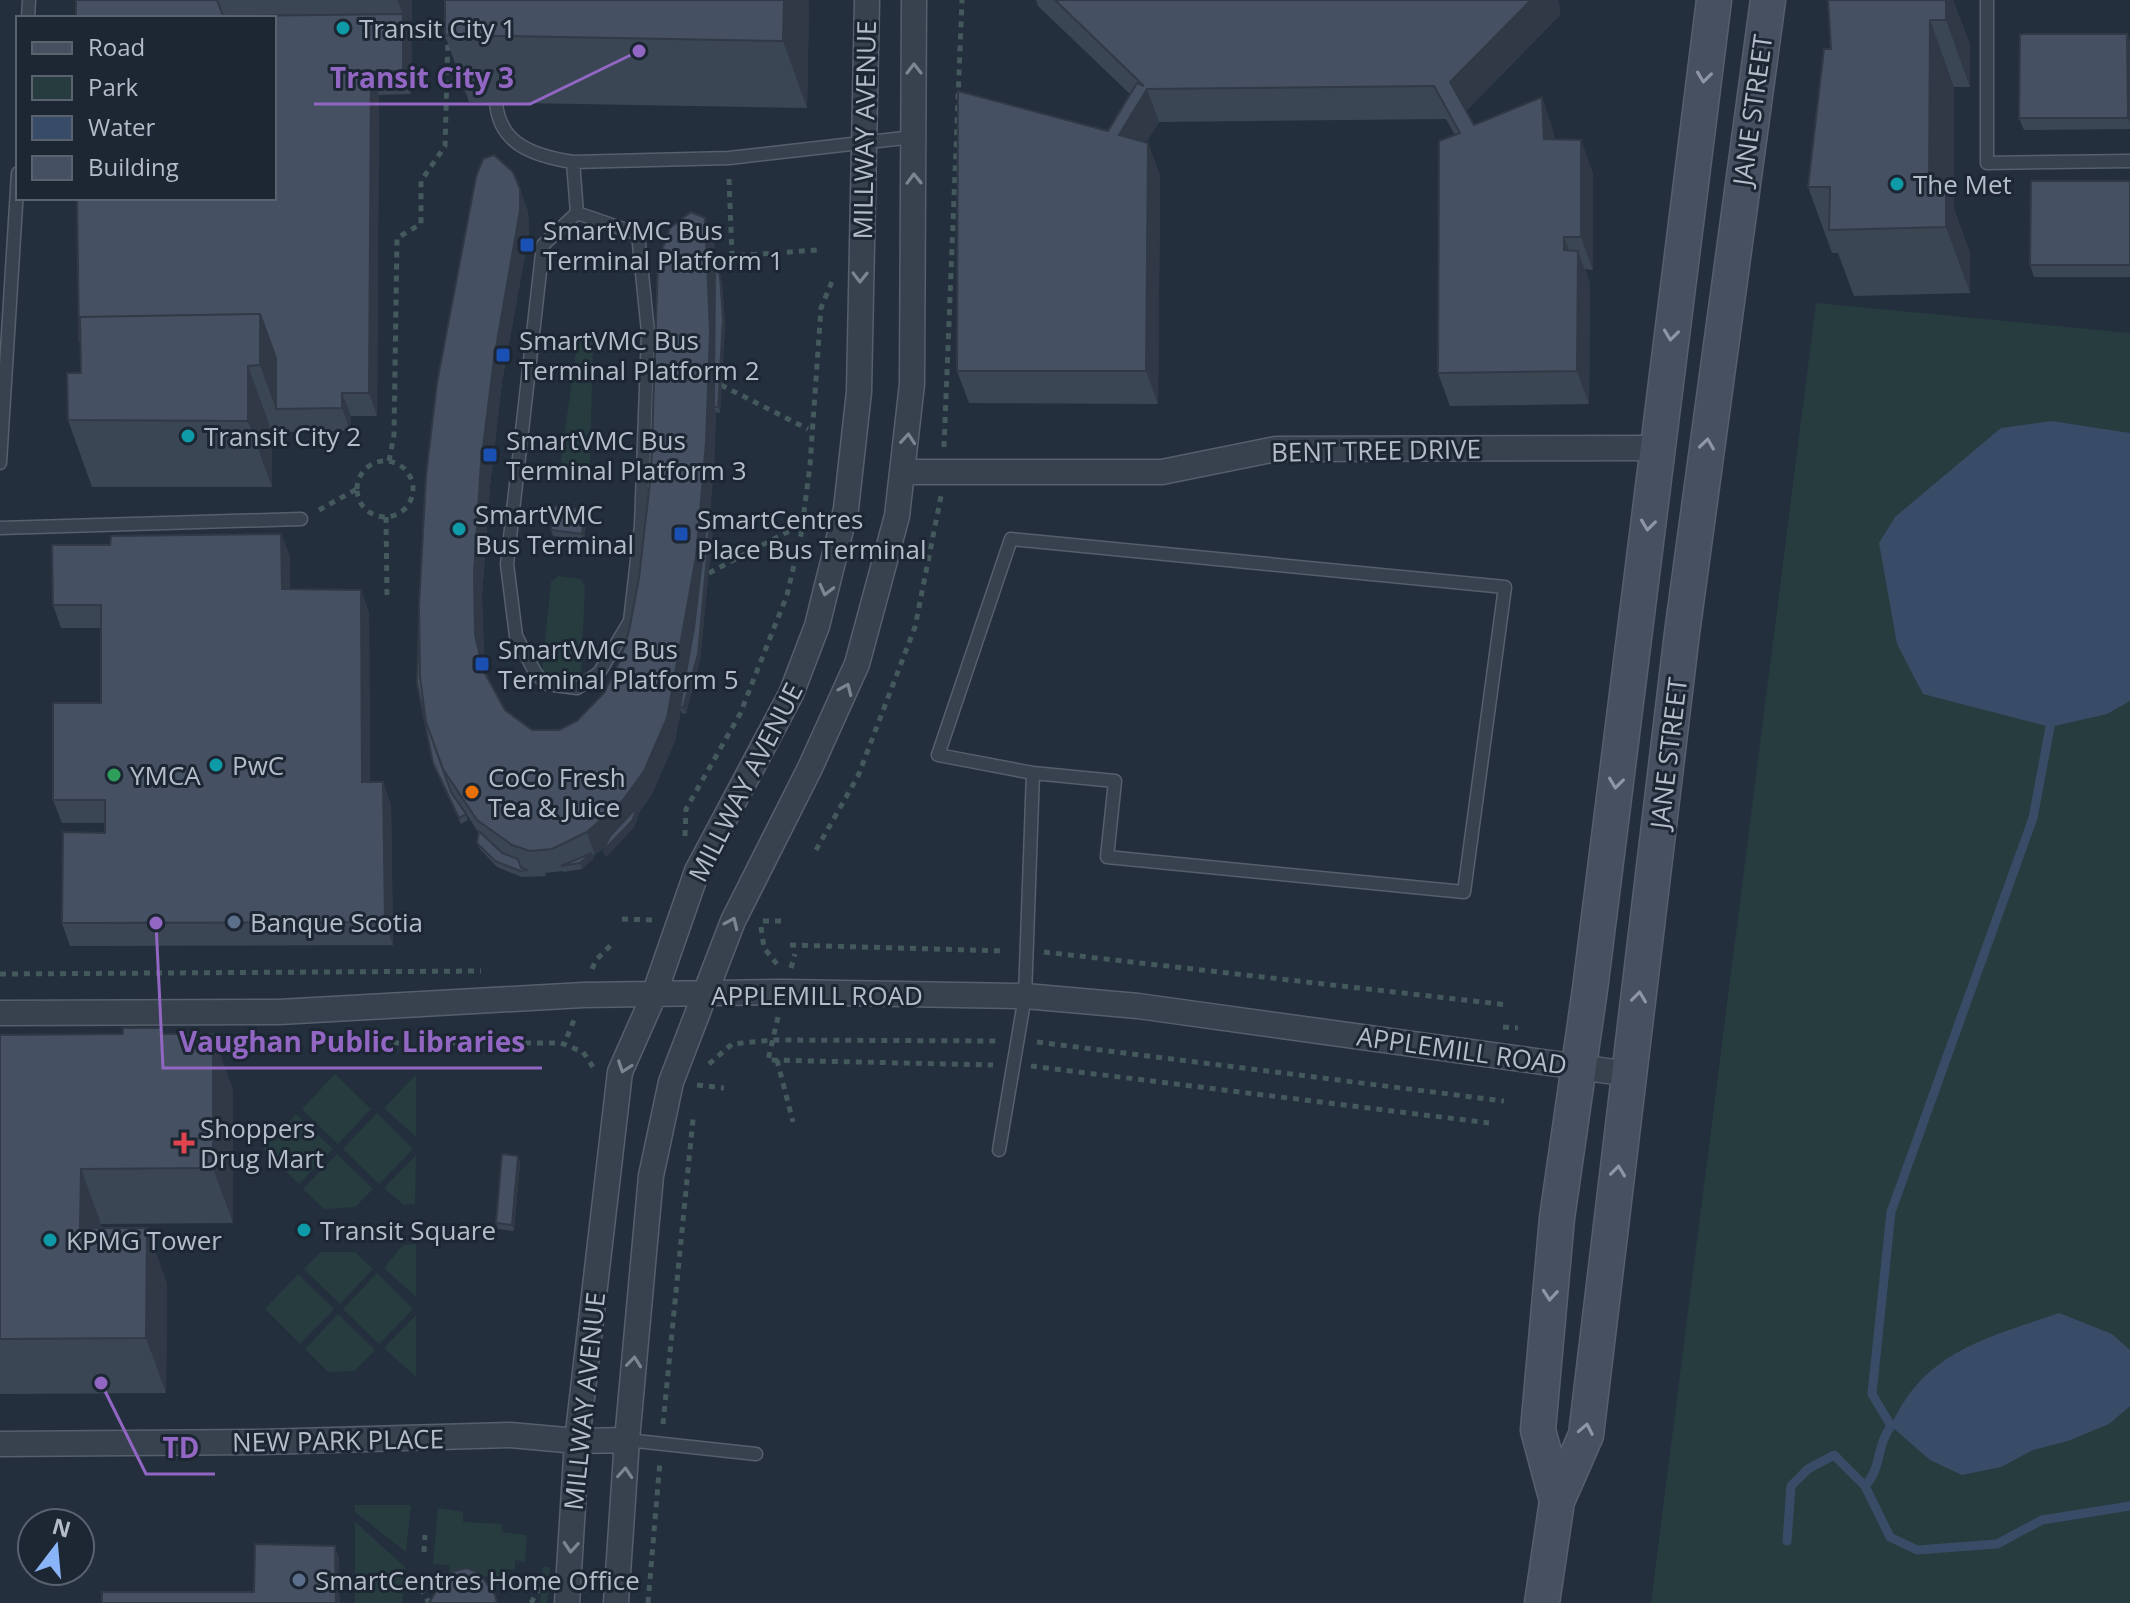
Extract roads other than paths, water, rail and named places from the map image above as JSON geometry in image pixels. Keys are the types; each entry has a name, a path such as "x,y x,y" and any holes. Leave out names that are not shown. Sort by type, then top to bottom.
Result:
{"main road":[{"name":"JANE STREET","path":"1557,1501 1538,1430 1557,1218 1714,0"},
{"name":"JANE STREET","path":"1542,1603 1557,1501 1586,1435 1684,617 1768,0"}],"street":[{"name":"MILLWAY AVENUE","path":"567,1603 577,1441 620,1072 654,995 697,871 791,694 817,626 843,524 859,392 867,0"},
{"name":"MILLWAY AVENUE","path":"616,1603 651,1176 671,1082 733,921 810,768 857,664 897,516 912,384 914,0"},
{"name":"BENT TREE DRIVE","path":"904,472 1162,472 1276,449 1657,448"},
{"name":"APPLEMILL ROAD","path":"0,1013 279,1012 583,995 784,992 1025,996 1138,1006 1629,1074"},
{"name":"NEW PARK PLACE","path":"0,1444 261,1442 510,1435 577,1441 627,1440"}],"lane":[{"path":"1987,0 1987,163 2130,161"},
{"path":"496,102 501,129 515,144 544,158 573,162 729,158 913,137"},
{"path":"573,162 577,213"},
{"path":"0,463 16,200"},
{"path":"577,213 638,234 648,332 641,525 630,621 599,673 577,688 547,684 536,674 516,636 507,564 543,245 577,213"},
{"path":"0,528 301,519"},
{"path":"1011,539 1505,587 1464,892 1107,857 1115,781 1033,773 938,755 1011,539"},
{"path":"999,1150 1025,996 1033,773"},
{"path":"627,1440 756,1454"}],"water":[{"path":"2051,421 2130,433 2130,701 2107,714 2050,727 1923,694 1897,644 1879,543 1895,517 2001,428"},
{"path":"2059,1313 2112,1334 2130,1350 2130,1406 2109,1424 2068,1441 2033,1450 2001,1467 1962,1475 1930,1460 1891,1426 1921,1380 1940,1364 1983,1340"}],"waterway":[{"path":"1865,1486 1874,1472 1891,1426 1872,1394 1891,1212 2033,818 2050,727"},
{"path":"1787,1541 1791,1486 1808,1469 1834,1455 1865,1486 1890,1537 1917,1550 1997,1544 2042,1520 2130,1506"}],"place":[{"name":"Transit City 1","path":"343,28"},
{"name":"Transit City 3","path":"639,51"},
{"name":"The Met","path":"1897,184"},
{"name":"SmartVMC Bus Terminal Platform 1","path":"527,245"},
{"name":"SmartVMC Bus Terminal Platform 2","path":"503,355"},
{"name":"Transit City 2","path":"188,436"},
{"name":"SmartVMC Bus Terminal Platform 3","path":"490,455"},
{"name":"SmartVMC Bus Terminal","path":"459,529"},
{"name":"SmartCentres Place Bus Terminal","path":"681,534"},
{"name":"SmartVMC Bus Terminal Platform 5","path":"482,664"},
{"name":"PwC","path":"216,765"},
{"name":"YMCA","path":"114,775"},
{"name":"CoCo Fresh Tea & Juice","path":"472,792"},
{"name":"Banque Scotia","path":"234,922"},
{"name":"Vaughan Public Libraries","path":"156,923"},
{"name":"Shoppers Drug Mart","path":"184,1143"},
{"name":"Transit Square","path":"304,1230"},
{"name":"KPMG Tower","path":"50,1240"},
{"name":"TD","path":"101,1383"},
{"name":"SmartCentres Home Office","path":"299,1580"}]}
